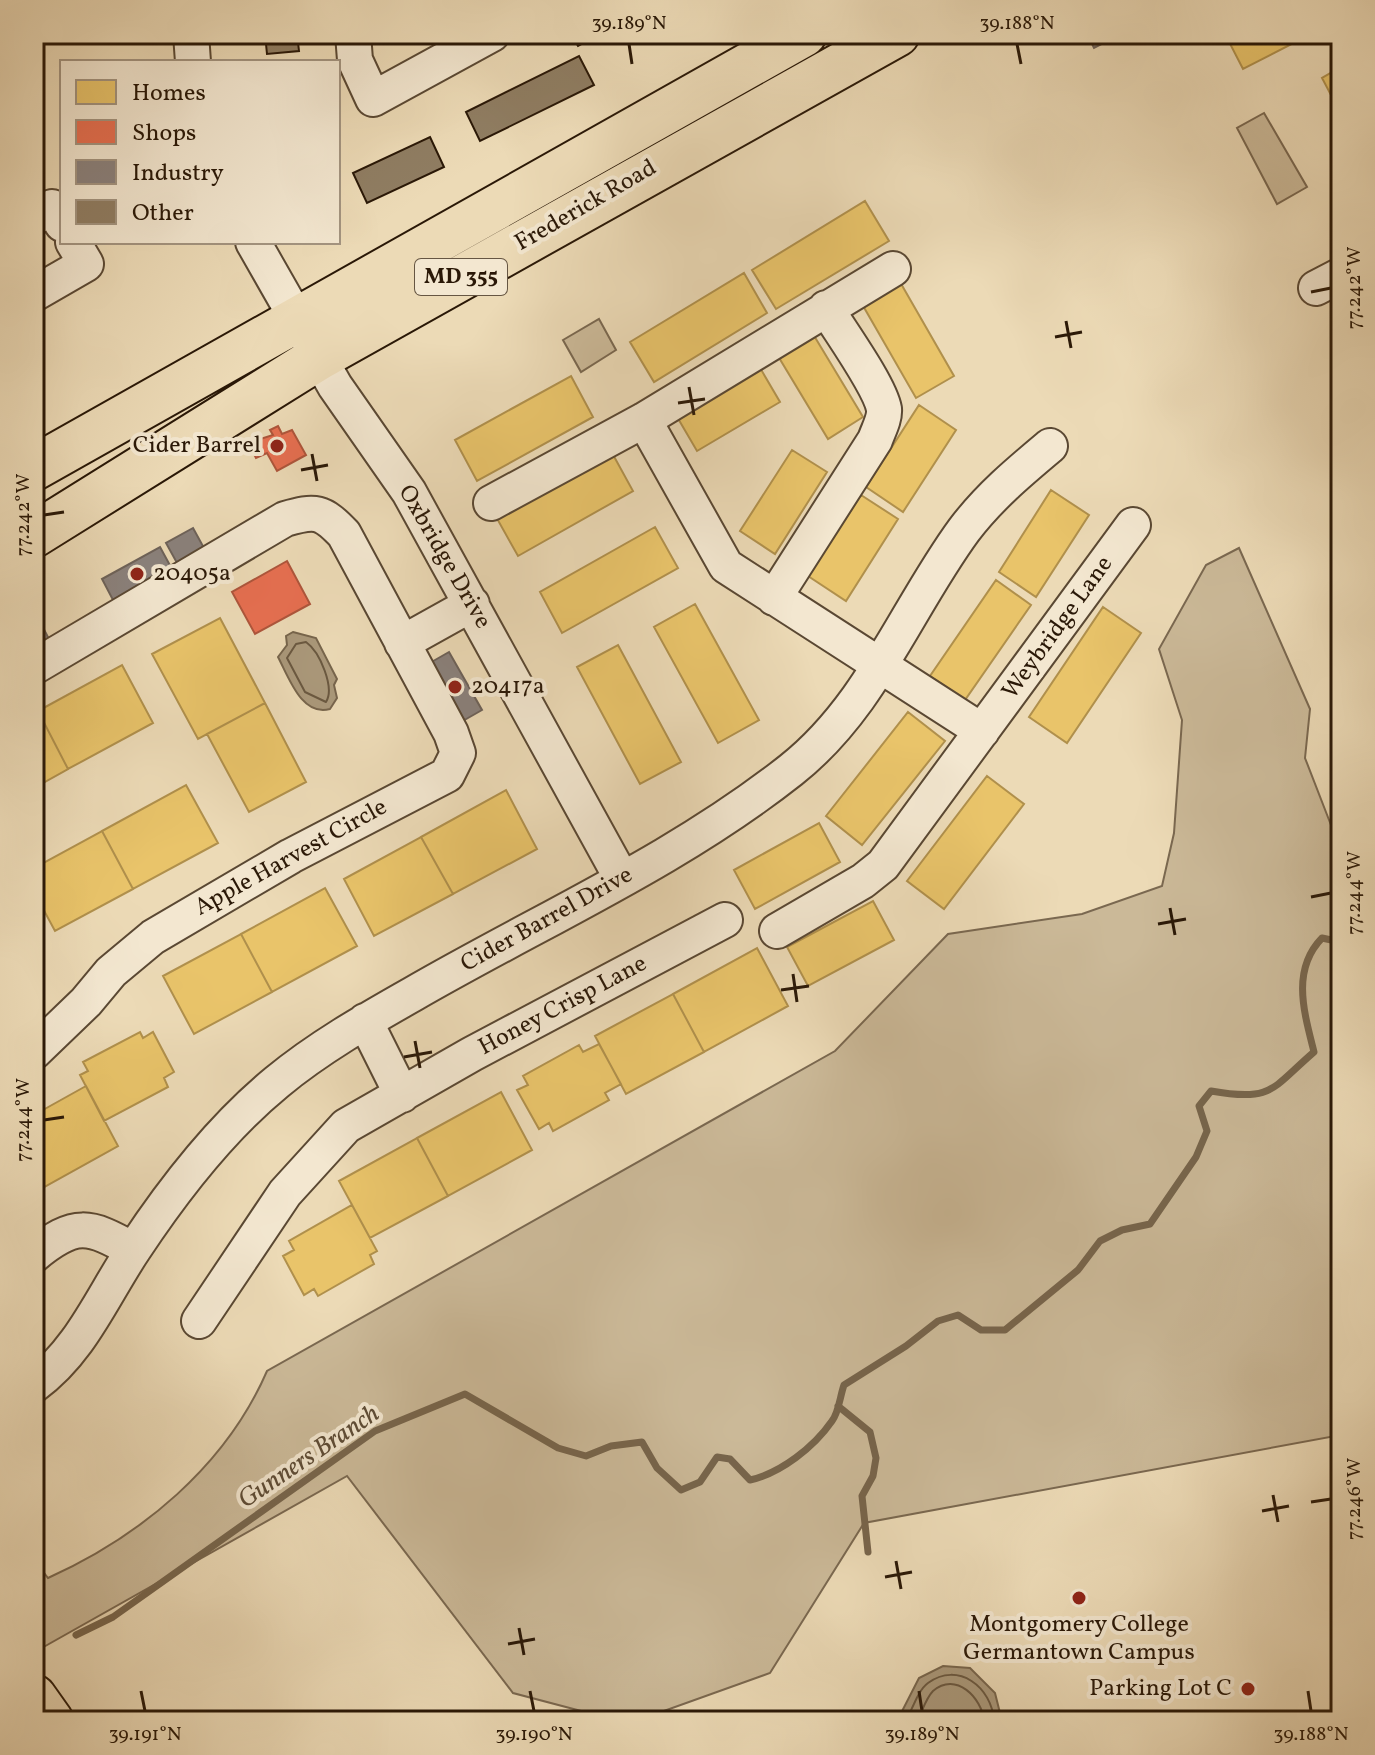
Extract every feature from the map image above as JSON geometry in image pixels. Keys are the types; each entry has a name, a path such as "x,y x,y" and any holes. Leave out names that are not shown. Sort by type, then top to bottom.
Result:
{"main road":[{"name":"Frederick Road","path":"34,468 804,34"},
{"name":"Frederick Road","path":"34,535 318,358 897,34"},
{"path":"34,1697 51,1721"}],"street":[{"path":"191,34 193,60"},
{"path":"353,34 355,60 373,99 492,34"},
{"path":"34,218 52,207 60,221"},
{"path":"34,294 86,264 74,244"},
{"name":"Oxbridge Drive","path":"254,244 318,358 409,492 622,879"},
{"path":"491,503 644,420 893,269"},
{"path":"774,598 875,440 882,422 884,409 873,386 826,308"},
{"path":"644,420 726,566 982,731"},
{"name":"Cider Barrel Drive","path":"34,1385 85,1330 133,1250 213,1146 276,1082 365,1021 622,879 745,805 795,768 864,691 963,531 993,494 1050,446"},
{"name":"Apple Harvest Circle","path":"34,667 285,519 311,511 329,518 344,534 458,753 447,775 291,856 153,937 111,972 86,1002 34,1052"},
{"name":"Weybridge Lane","path":"777,931 883,865 1133,525"},
{"path":"402,643 472,604"},
{"name":"Honey Crisp Lane","path":"199,1321 285,1193 346,1126 725,920"},
{"path":"365,1021 402,1095"},
{"path":"34,1255 73,1231 99,1231 133,1250"}],"shaded area":[{"path":"1264,113 1307,187 1277,204 1237,128"},
{"path":"599,319 616,350 581,372 563,340"},
{"path":"1239,548 1310,709 1305,758 1331,825 1341,821 1341,1435 864,1523 770,1673 636,1721 619,1721 513,1693 347,1476 40,1649 34,1639 34,1560 48,1578 116,1541 147,1519 177,1494 229,1438 267,1371 835,1051 948,934 1082,914 1162,886 1174,833 1182,720 1159,649 1206,565"}],"water":[{"path":"293,632 316,638 337,679 334,685 337,698 330,709 320,710 304,702 278,657 287,645 286,636"},
{"path":"943,1666 970,1668 995,1693 1002,1721 897,1721 919,1678"}],"building: Homes":[{"path":"1225,34 1311,34 1243,69"},
{"path":"1341,67 1341,114 1322,78"},
{"path":"865,201 889,241 776,309 752,270"},
{"path":"744,273 767,313 654,382 630,342"},
{"path":"896,275 954,376 916,398 858,297"},
{"path":"813,334 863,417 828,439 778,356"},
{"path":"759,366 780,402 697,451 676,415"},
{"path":"571,376 593,417 477,481 455,440"},
{"path":"919,405 956,430 903,512 866,487"},
{"path":"792,450 827,472 775,554 740,531"},
{"path":"611,451 633,491 518,556 495,515"},
{"path":"1051,490 1089,515 1036,597 999,572"},
{"path":"861,495 898,519 846,601 808,576"},
{"path":"655,527 678,568 562,633 540,592"},
{"path":"996,580 1031,605 965,700 930,676"},
{"path":"695,604 759,720 718,743 654,627"},
{"path":"1103,607 1141,633 1067,743 1029,717"},
{"path":"220,618 265,703 198,739 152,654"},
{"path":"618,645 681,762 640,784 577,667"},
{"path":"122,665 153,723 68,769 38,711"},
{"path":"265,703 306,782 249,812 207,734"},
{"path":"38,711 68,769 34,788 34,713"},
{"path":"908,712 945,741 862,845 826,816"},
{"path":"987,776 1024,804 944,909 907,881"},
{"path":"186,785 218,843 133,889 102,831"},
{"path":"506,790 537,849 453,894 421,837"},
{"path":"819,823 840,862 755,909 734,870"},
{"path":"102,831 133,889 55,931 34,892 34,868"},
{"path":"421,837 453,894 374,936 344,879"},
{"path":"325,888 357,946 272,992 241,934"},
{"path":"873,901 894,940 808,986 787,947"},
{"path":"241,934 272,992 194,1034 163,976"},
{"path":"757,948 788,1006 704,1052 673,994"},
{"path":"673,994 704,1052 626,1094 595,1036"},
{"path":"140,1032 143,1038 153,1032 174,1072 164,1078 168,1087 104,1121 80,1075 88,1071 83,1062"},
{"path":"599,1044 621,1084 605,1093 609,1100 553,1131 549,1123 539,1129 517,1090 528,1085 523,1076 579,1045 583,1052"},
{"path":"86,1086 118,1146 37,1191 34,1115"},
{"path":"501,1092 532,1150 448,1196 417,1138"},
{"path":"417,1138 448,1196 370,1238 339,1181"},
{"path":"352,1205 377,1251 370,1255 374,1264 318,1296 314,1289 304,1295 283,1256 294,1250 289,1241"}],"building: Shops":[{"name":"Cider Barrel","path":"278,426 282,434 292,430 306,455 277,471 267,453 256,458 252,450 254,441 273,435 270,430"},
{"path":"287,561 310,604 255,634 232,592"}],"building: Industry":[{"path":"1087,34 1121,34 1094,48"},
{"path":"193,528 204,548 177,563 166,543"},
{"name":"20405a","path":"160,547 172,569 113,600 102,579"},
{"path":"38,618 49,639 34,647 34,620"},
{"name":"20417a","path":"449,652 482,710 461,722 428,664"}],"building: Other":[{"path":"265,34 297,34 299,51 267,54"},
{"path":"571,34 600,34 578,46"},
{"path":"579,56 594,85 480,141 466,112"},
{"path":"430,137 444,167 367,203 353,173"}],"waterway":[{"name":"Gunners Branch","path":"76,1635 113,1617 375,1431 465,1394 558,1448 586,1456 611,1446 642,1442 657,1468 681,1490 700,1482 717,1457 730,1459 750,1480 762,1477 796,1458 825,1431 836,1413 844,1385 906,1346 938,1321 958,1315 981,1330 1005,1330 1078,1270 1100,1241 1122,1230 1150,1224 1196,1157 1207,1131 1199,1106 1211,1091 1247,1095 1270,1090 1314,1052 1304,1007 1306,964 1322,938 1336,941 1341,947"},
{"path":"838,1406 870,1432 876,1458 873,1476 862,1496 868,1552"}],"place":[{"name":"Cider Barrel","path":"277,446"},
{"name":"20405a","path":"137,574"},
{"name":"20417a","path":"455,687"},
{"name":"Montgomery College Germantown Campus","path":"1079,1598"},
{"name":"Parking Lot C","path":"1248,1689"}]}
